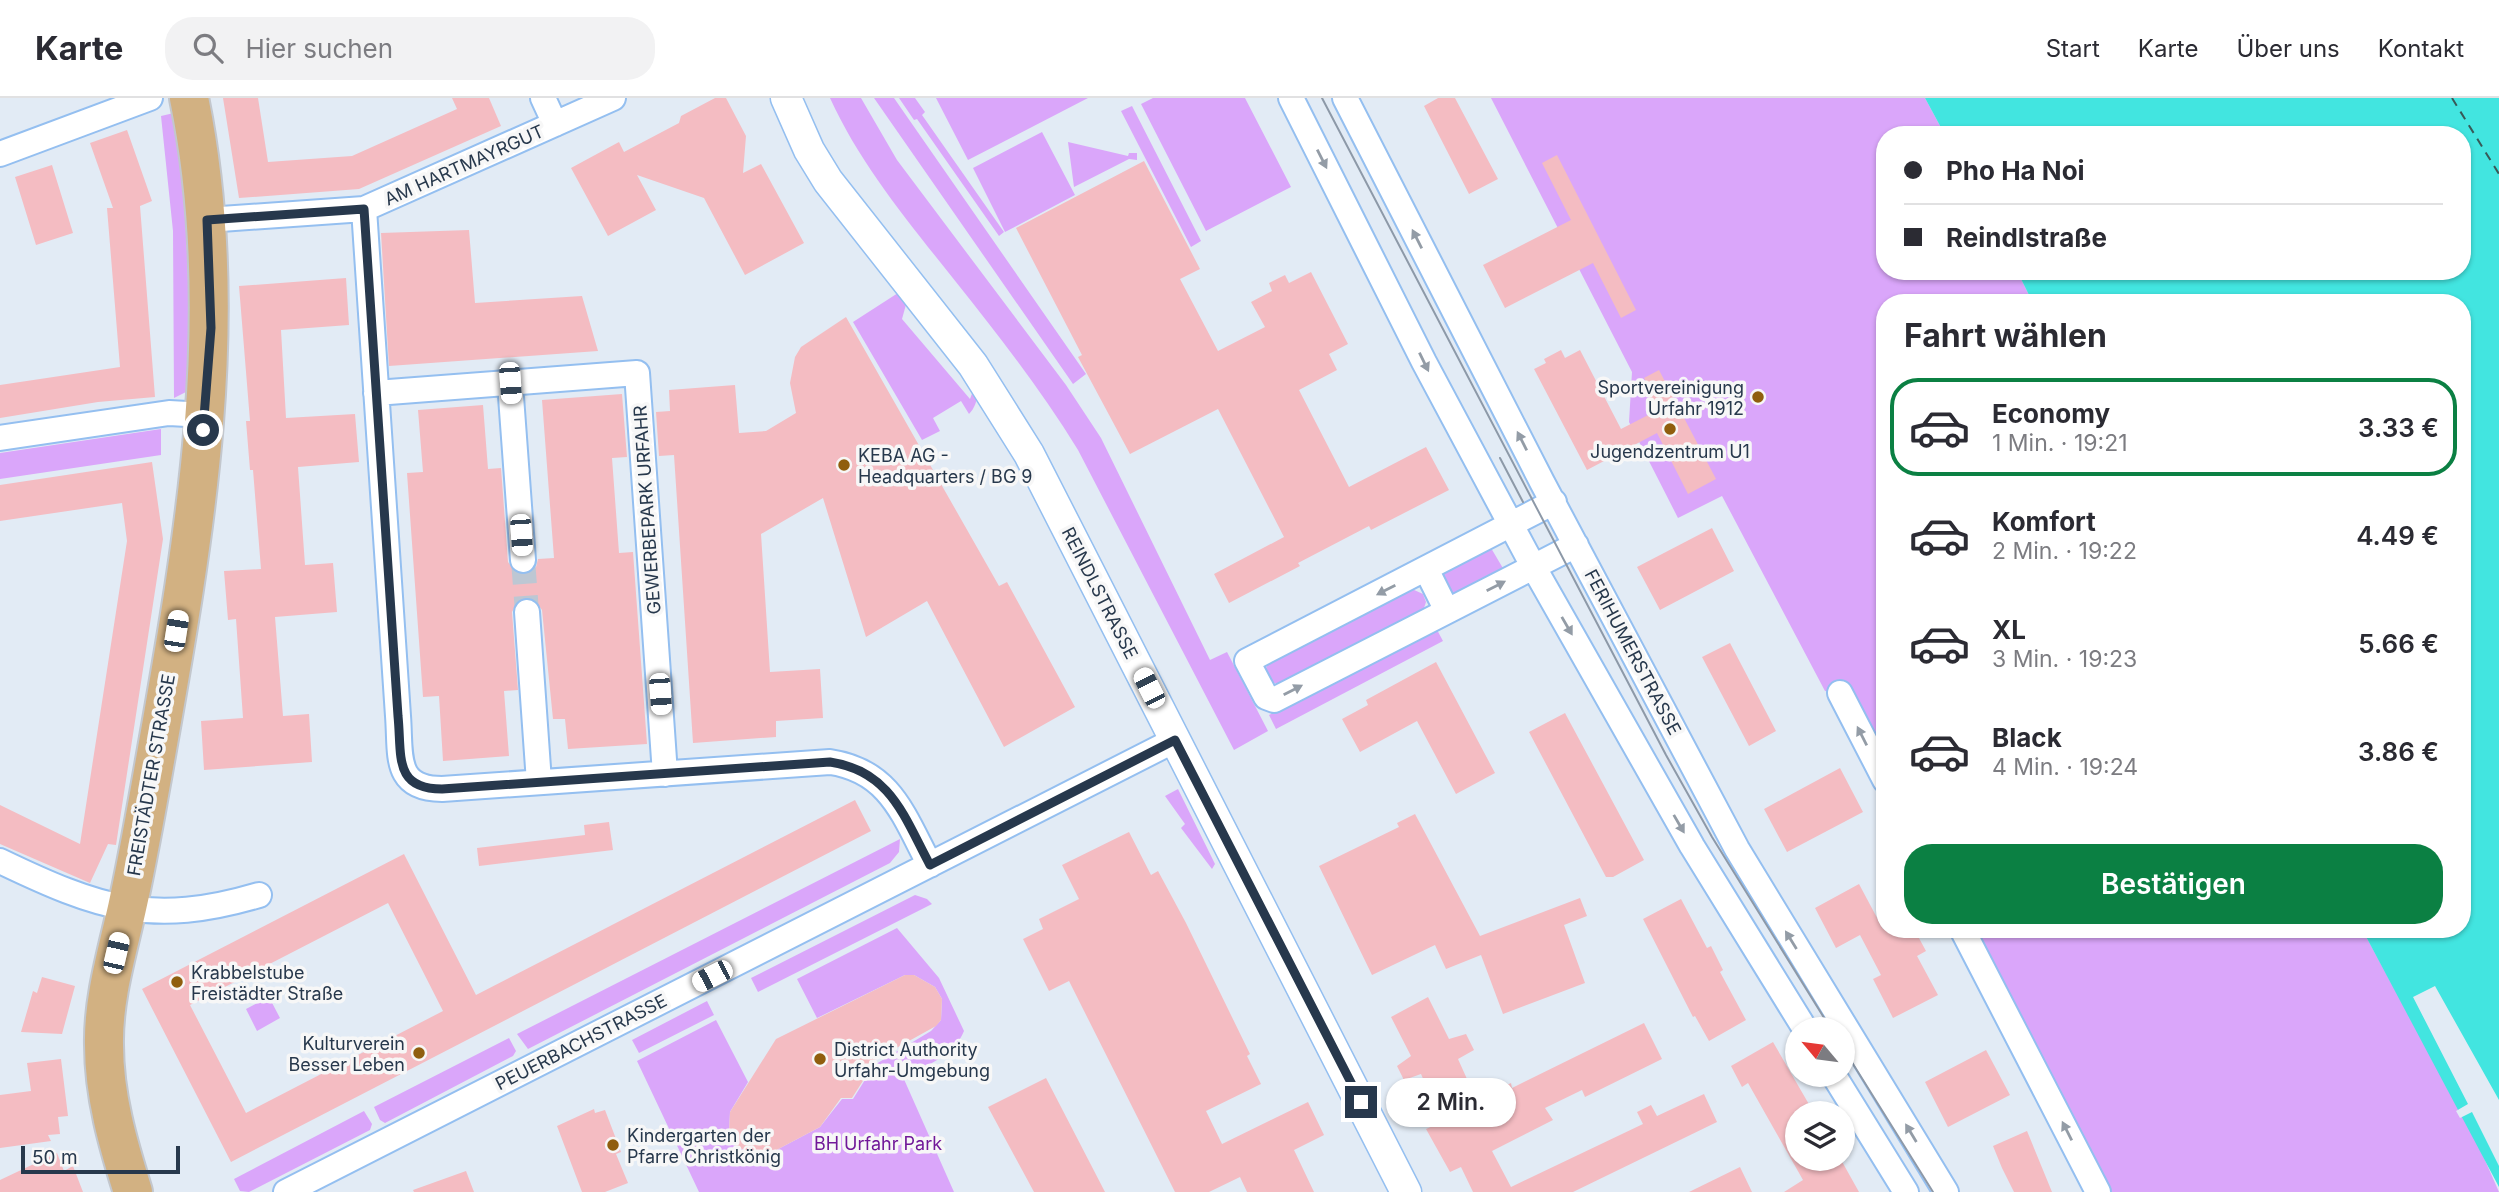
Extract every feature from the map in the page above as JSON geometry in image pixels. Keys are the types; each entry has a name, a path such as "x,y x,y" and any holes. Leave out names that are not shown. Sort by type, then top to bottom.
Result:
{"main road":[{"name":"FREISTÄDTER STRASSE","path":"132,1192 107,1096 103,1044 111,975 127,909 156,757 195,506 205,415 211,328 207,220 189,98"}],"street":[{"path":"0,153 150,98"},
{"name":"AM HARTMAYRGUT","path":"543,98 555,124"},
{"name":"AM HARTMAYRGUT","path":"207,220 364,209 613,98"},
{"name":"REINDLSTRASSE","path":"786,98 809,150 828,181 973,365 1005,413 1051,496 1406,1192"},
{"path":"1291,98 1424,362 1533,566 1692,846 1798,1017"},
{"name":"FERIHUMERSTRASSE","path":"1345,98 1553,502 1760,890 1947,1192"},
{"path":"364,209 402,768 412,784 422,789 830,762 849,765 873,777 892,796 930,865"},
{"name":"GEWERBEPARK URFAHR","path":"376,393 637,373 665,774"},
{"path":"510,383 523,560"},
{"path":"0,438 169,413 205,415"},
{"path":"1553,502 1247,661 1266,697 1272,701 1576,545"},
{"path":"1426,569 1447,611"},
{"path":"527,612 539,782"},
{"path":"1840,693 1876,763"},
{"name":"PEUERBACHSTRASSE","path":"286,1192 1175,740"},
{"path":"0,861 94,902 127,909 194,911 259,895"},
{"path":"1967,938 2098,1192"},
{"path":"1841,1087 1906,1192"}],"green space":[{"path":"830,98 861,98 897,160 1066,385 1101,438 1210,660 1227,652 1268,731 1234,750 1078,450 1020,364 887,194 856,147"},
{"path":"874,98 894,98 1086,374 1073,384"},
{"path":"899,98 915,98 925,112 922,115 1004,232 999,236 917,119 914,120"},
{"path":"936,98 1088,98 968,160"},
{"path":"1153,98 1245,98 1291,187 1206,231 1141,104"},
{"name":"Sportvereinigung Urfahr 1912","path":"1491,98 1925,98 1940,126 1876,126 1876,280 2022,280 2028,294 1876,294 1876,750 1849,694 1825,691 1722,496 1678,518 1629,422 1632,372"},
{"path":"1132,106 1201,241 1191,247 1121,111"},
{"path":"174,113 185,217 189,321 188,391 174,398 173,231 161,116"},
{"path":"1042,132 1075,195 1005,232 973,168"},
{"path":"1068,142 1128,156 1129,153 1137,153 1137,160 1129,159 1074,187"},
{"path":"898,293 907,301 902,319 970,399 976,383 977,387 976,404 969,414 961,401 933,418 940,431 922,440 853,322"},
{"path":"161,429 161,455 0,479 0,453"},
{"path":"1491,548 1504,570 1451,594 1443,576 1445,572"},
{"path":"1412,589 1423,594 1426,602 1423,611 1279,684 1270,682 1265,670 1269,662"},
{"path":"1436,628 1443,641 1276,729 1269,715"},
{"path":"1178,789 1215,864 1212,869 1181,828 1185,824 1165,796"},
{"path":"900,839 899,852 890,863 528,1049 517,1034"},
{"path":"915,895 932,904 758,992 751,978"},
{"name":"BH Urfahr Park","path":"897,928 939,978 964,1031 946,1054 903,1077 954,1192 699,1192 637,1061 716,1020 748,1082 730,1112 729,1133 734,1144 752,1155 765,1156 820,1127 842,1099 853,1099 868,1075 866,1070 931,1031 941,1020 942,999 935,987 914,975 905,975 817,1018 797,979"},
{"path":"1973,938 2367,938 2477,1142 2499,1192 2104,1192"},
{"path":"269,997 280,1018 257,1031 246,1009"},
{"path":"707,1001 714,1015 639,1053 632,1040"},
{"path":"509,1038 516,1051 513,1056 385,1123 380,1120 374,1107"},
{"path":"364,1111 372,1124 370,1130 249,1192 240,1191 234,1179"}],"water":[{"path":"1925,98 2499,98 2499,1187 2367,938 2471,938 2471,294 2028,294 2022,280 2471,280 2471,126 1940,126"}],"pier":[{"path":"2435,986 2499,1100 2499,1166 2472,1112 2460,1118 2456,1111 2468,1104 2413,997"}],"building":[{"path":"223,98 258,98 268,162 352,156 457,109 452,98 489,98 501,126 359,189 239,198"},
{"path":"715,98 726,98 746,136 743,173 761,164 804,243 745,275 704,198 637,175 656,210 608,236 571,168 619,142 624,152 679,123 681,116"},
{"path":"1438,98 1455,98 1498,179 1469,194 1424,106"},
{"path":"127,130 152,201 140,206 155,397 98,402 0,418 0,385 120,367 107,208 113,208 90,143"},
{"path":"1557,155 1636,310 1621,318 1593,263 1505,308 1483,265 1571,220 1542,163"},
{"path":"1144,161 1200,269 1180,279 1218,351 1265,327 1251,302 1272,291 1269,283 1285,275 1289,283 1311,272 1348,344 1329,354 1337,370 1299,390 1349,487 1426,447 1449,490 1371,530 1369,526 1229,603 1214,574 1284,537 1218,409 1130,454 1078,357 1082,355 1016,228"},
{"path":"52,165 73,233 36,245 15,177"},
{"path":"469,230 475,303 582,296 598,351 389,366 381,233"},
{"path":"346,278 349,325 281,330 286,418 355,414 359,462 298,467 305,565 333,563 337,612 275,617 283,716 309,714 312,762 204,770 201,721 243,718 236,619 228,620 224,571 261,569 246,421 250,421 239,286"},
{"path":"846,317 999,586 1007,582 1075,707 1004,747 927,601 866,637 823,498 761,534 770,672 820,669 823,718 776,721 776,737 693,743 674,455 659,456 656,412 670,411 669,390 735,385 739,433 766,431 796,413 790,383 795,357 801,347"},
{"path":"1561,350 1565,358 1580,350 1621,429 1656,411 1647,394 1651,392 1644,378 1659,370 1716,479 1688,494 1657,433 1587,470 1534,369 1546,363 1544,359"},
{"path":"622,394 627,457 612,458 619,553 633,552 647,744 568,749 565,719 553,719 542,610 534,599 525,597 518,600 512,612 518,690 504,691 509,756 443,761 439,696 423,697 407,473 423,472 418,410 483,405 488,469 501,468 508,562 516,573 525,575 536,567 538,559 554,558 542,400"},
{"path":"152,462 163,539 116,845 108,844 90,883 0,844 0,805 80,844 127,541 122,503 0,521 0,485"},
{"path":"1712,528 1734,571 1660,610 1637,567"},
{"path":"1730,643 1776,731 1749,746 1702,657"},
{"path":"1436,662 1495,773 1456,794 1417,721 1360,752 1342,719 1368,705 1366,700"},
{"path":"1565,713 1644,860 1613,877 1606,877 1529,732"},
{"path":"1840,768 1863,812 1787,852 1764,809"},
{"path":"855,800 871,831 231,1162 142,989 404,854 476,995","holes":["388,903 443,1011 246,1113 190,1005"]},
{"path":"1415,814 1480,936 1580,898 1587,916 1564,925 1585,983 1503,1014 1481,955 1446,969 1435,945 1372,975 1319,866 1399,827 1397,823"},
{"path":"609,822 613,850 479,866 477,848 585,835 584,825"},
{"path":"1129,832 1151,875 1158,871 1186,923 1250,1054 1247,1056 1261,1084 1206,1111 1222,1144 1308,1102 1324,1135 1294,1150 1314,1192 1247,1192 1240,1177 1209,1192 1175,1192 1069,981 1049,991 1023,939 1043,929 1039,919 1079,899 1062,865"},
{"path":"1859,884 1876,916 1876,938 1919,938 1926,951 1917,956 1938,995 1893,1018 1873,979 1881,975 1860,935 1836,948 1815,908"},
{"path":"1681,899 1707,948 1711,946 1723,970 1720,972 1746,1020 1709,1041 1695,1016 1693,1017 1643,919"},
{"name":"District Authority Urfahr-Umgebung","path":"905,975 914,975 935,987 942,999 941,1020 936,1026 862,1067 866,1076 852,1098 841,1098 820,1127 765,1156 752,1155 734,1144 729,1133 730,1112 776,1039"},
{"path":"42,977 75,986 62,1034 21,1032 33,991 37,993"},
{"path":"1428,997 1449,1039 1466,1034 1474,1050 1458,1059 1476,1099 1511,1083 1512,1088 1644,1023 1662,1059 1585,1097 1582,1090 1545,1108 1553,1120 1492,1151 1511,1187 1643,1124 1637,1112 1651,1105 1657,1116 1704,1094 1717,1122 1573,1192 1473,1192 1461,1167 1450,1172 1426,1129 1442,1122 1421,1074 1404,1080 1397,1066 1411,1056 1391,1017"},
{"path":"1773,1042 1785,1063 1785,1087 1799,1087 1807,1101 1785,1101 1785,1148 1748,1083 1742,1087 1731,1066"},
{"path":"1986,1050 2010,1095 1948,1127 1925,1082"},
{"path":"61,1059 68,1116 58,1117 60,1134 48,1135 51,1141 0,1148 0,1095 31,1091 27,1063"},
{"path":"1046,1078 1105,1192 1034,1192 988,1107"},
{"path":"594,1109 595,1113 605,1110 621,1152 616,1154 628,1183 605,1192 582,1192 557,1126"},
{"path":"2027,1131 2052,1192 2014,1192 2002,1168 1993,1146"},
{"path":"57,1153 64,1171 73,1166 83,1192 0,1192 0,1180"},
{"path":"1740,1167 1752,1192 1689,1192"},
{"path":"466,1171 474,1192 413,1190"},
{"path":"1798,1171 1847,1171 1859,1192 1784,1192 1803,1180"}],"ferry route":[{"path":"2452,98 2469,126"},
{"path":"2471,129 2499,174"}],"tunnel":[{"path":"523,560 527,612"}],"tram line":[{"path":"1322,98 1666,755 1712,837 1824,1017"},
{"path":"1500,458 1523,502"},
{"path":"1855,1067 1933,1192"}],"place":[{"name":"Sportvereinigung Urfahr 1912","path":"1758,397"},
{"name":"Jugendzentrum U1","path":"1670,429"},
{"name":"KEBA AG - Headquarters / BG 9","path":"844,465"},
{"name":"Krabbelstube Freistädter Straße","path":"177,982"},
{"name":"Kulturverein Besser Leben","path":"419,1053"},
{"name":"District Authority Urfahr-Umgebung","path":"820,1059"},
{"name":"Kindergarten der Pfarre Christkönig","path":"613,1145"}],"route":[{"path":"203,430 211,328 207,220 364,209 402,768 412,784 422,789 442,789 830,762 849,765 880,782 892,796 930,865 1175,740 1361,1102"}]}
